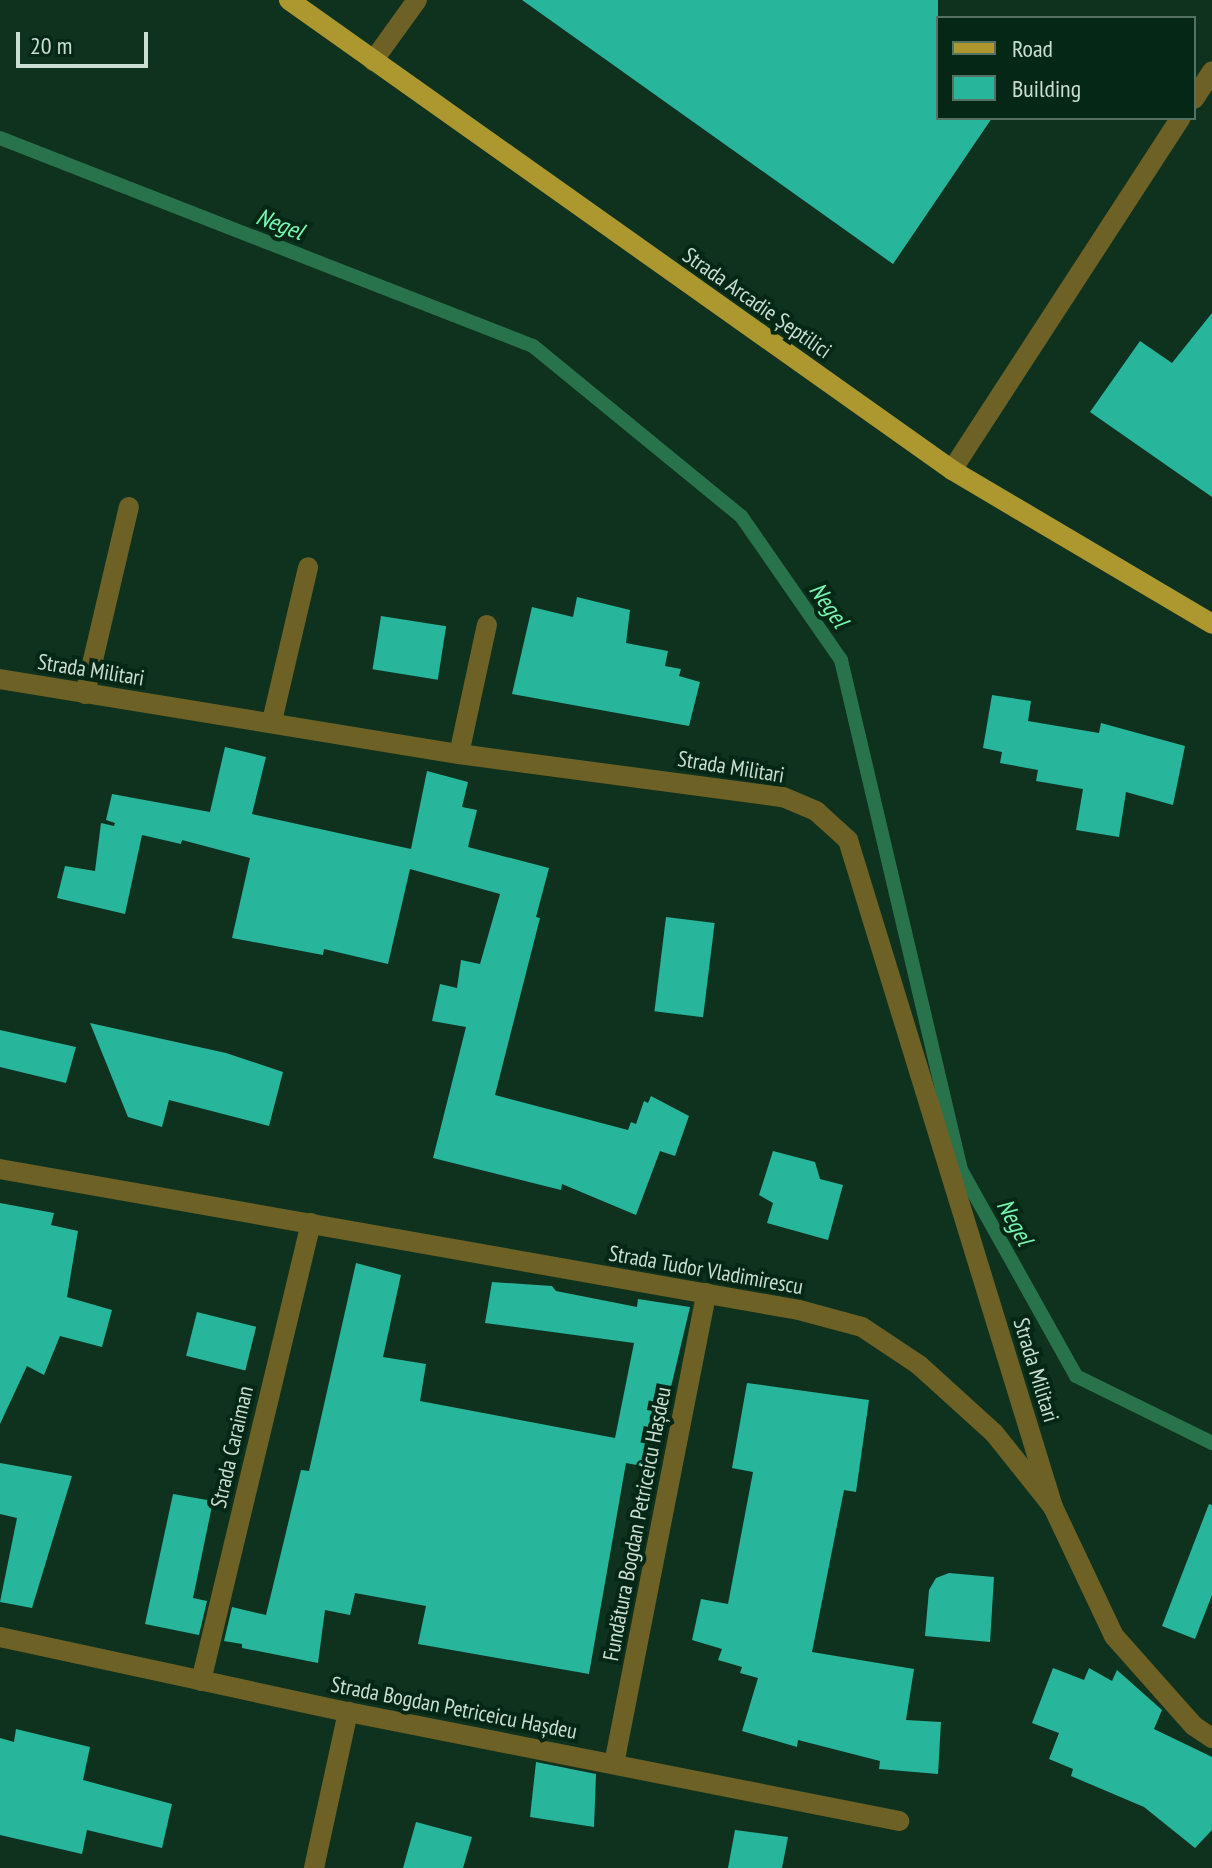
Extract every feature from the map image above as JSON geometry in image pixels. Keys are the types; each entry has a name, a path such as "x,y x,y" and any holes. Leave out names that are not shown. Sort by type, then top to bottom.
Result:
{"main road":[{"name":"Strada Arcadie Șeptilici","path":"289,0 952,470 1212,624"}],"street":[{"path":"373,61 417,0"},
{"path":"1196,96 1212,71"},
{"path":"952,470 1180,120"},
{"path":"85,694 129,507"},
{"path":"272,721 308,567"},
{"path":"459,754 487,625"},
{"name":"Strada Militari","path":"0,679 272,721 459,754 783,797 816,811 848,840 1053,1507"},
{"name":"Strada Tudor Vladimirescu","path":"0,1169 799,1310 862,1327 919,1365 994,1433 1053,1507 1114,1636 1194,1726 1212,1738"},
{"name":"Strada Caraiman","path":"201,1681 311,1223"},
{"name":"Fundătura Bogdan Petriceicu Hașdeu","path":"614,1764 706,1293"},
{"name":"Strada Bogdan Petriceicu Hașdeu","path":"0,1637 348,1712 899,1821"},
{"path":"314,1868 348,1712"}],"building":[{"path":"522,0 938,0 936,120 991,120 893,264"},
{"path":"1212,313 1212,497 1090,412 1140,341 1172,363"},
{"path":"577,597 630,610 626,643 668,651 665,666 681,669 679,676 700,682 689,726 512,694 532,607 573,617"},
{"path":"381,616 446,626 438,680 373,669"},
{"path":"992,695 1031,701 1028,721 1099,733 1101,723 1185,746 1173,805 1126,792 1119,837 1076,830 1083,789 1036,781 1038,770 1000,763 1002,752 983,748"},
{"path":"225,747 266,757 252,814 411,849 427,771 468,782 462,807 477,810 468,847 549,868 536,917 540,918 495,1095 628,1130 631,1122 636,1124 644,1101 648,1103 651,1096 689,1116 675,1156 660,1151 636,1215 562,1184 561,1190 433,1158 466,1027 432,1021 440,984 457,988 461,960 480,964 500,894 410,869 388,964 324,949 323,955 232,938 250,858 182,840 181,844 142,835 125,914 57,898 65,866 95,871 101,823 114,826 115,823 106,820 112,794 210,812"},
{"path":"666,917 715,923 703,1017 654,1011"},
{"path":"90,1023 226,1053 283,1072 269,1126 169,1100 162,1127 128,1117"},
{"path":"0,1030 76,1047 66,1083 0,1067"},
{"path":"773,1151 815,1162 820,1179 843,1185 828,1240 767,1223 773,1203 759,1195"},
{"path":"0,1203 54,1213 51,1225 78,1231 67,1297 112,1310 102,1347 60,1336 44,1375 27,1366 0,1424"},
{"path":"356,1263 401,1275 383,1357 426,1364 420,1401 615,1438 634,1343 485,1323 492,1282 552,1286 556,1291 637,1307 638,1299 690,1307 661,1429 666,1430 658,1469 626,1463 589,1674 418,1644 426,1606 355,1593 350,1615 325,1610 318,1663 242,1648 242,1644 224,1641 232,1607 266,1615 301,1470 309,1471"},
{"path":"197,1312 256,1327 245,1370 186,1356"},
{"path":"747,1383 869,1400 856,1492 844,1490 812,1652 914,1669 906,1720 941,1722 938,1774 879,1769 880,1761 798,1740 797,1747 742,1731 758,1678 740,1673 742,1667 718,1660 722,1649 692,1640 701,1599 728,1604 753,1472 732,1468"},
{"path":"0,1463 72,1476 32,1608 0,1602 17,1518 0,1514"},
{"path":"173,1494 213,1501 193,1598 207,1601 199,1635 145,1624"},
{"path":"1209,1504 1212,1505 1212,1595 1195,1639 1162,1626"},
{"path":"949,1573 994,1577 990,1642 925,1636 929,1590 936,1578"},
{"path":"1053,1668 1084,1680 1089,1668 1112,1681 1117,1670 1162,1710 1154,1729 1212,1757 1212,1830 1195,1848 1144,1807 1071,1776 1073,1769 1049,1759 1059,1733 1032,1723"},
{"path":"16,1729 90,1747 83,1780 172,1804 162,1848 87,1830 82,1854 0,1835 0,1738 14,1742"},
{"path":"536,1762 596,1774 594,1827 530,1817"},
{"path":"416,1822 472,1837 463,1868 403,1868"},
{"path":"735,1830 788,1837 782,1868 728,1868"}],"waterway":[{"name":"Negel","path":"0,138 533,346 741,516 841,660 961,1170 1076,1376 1212,1443"}]}
